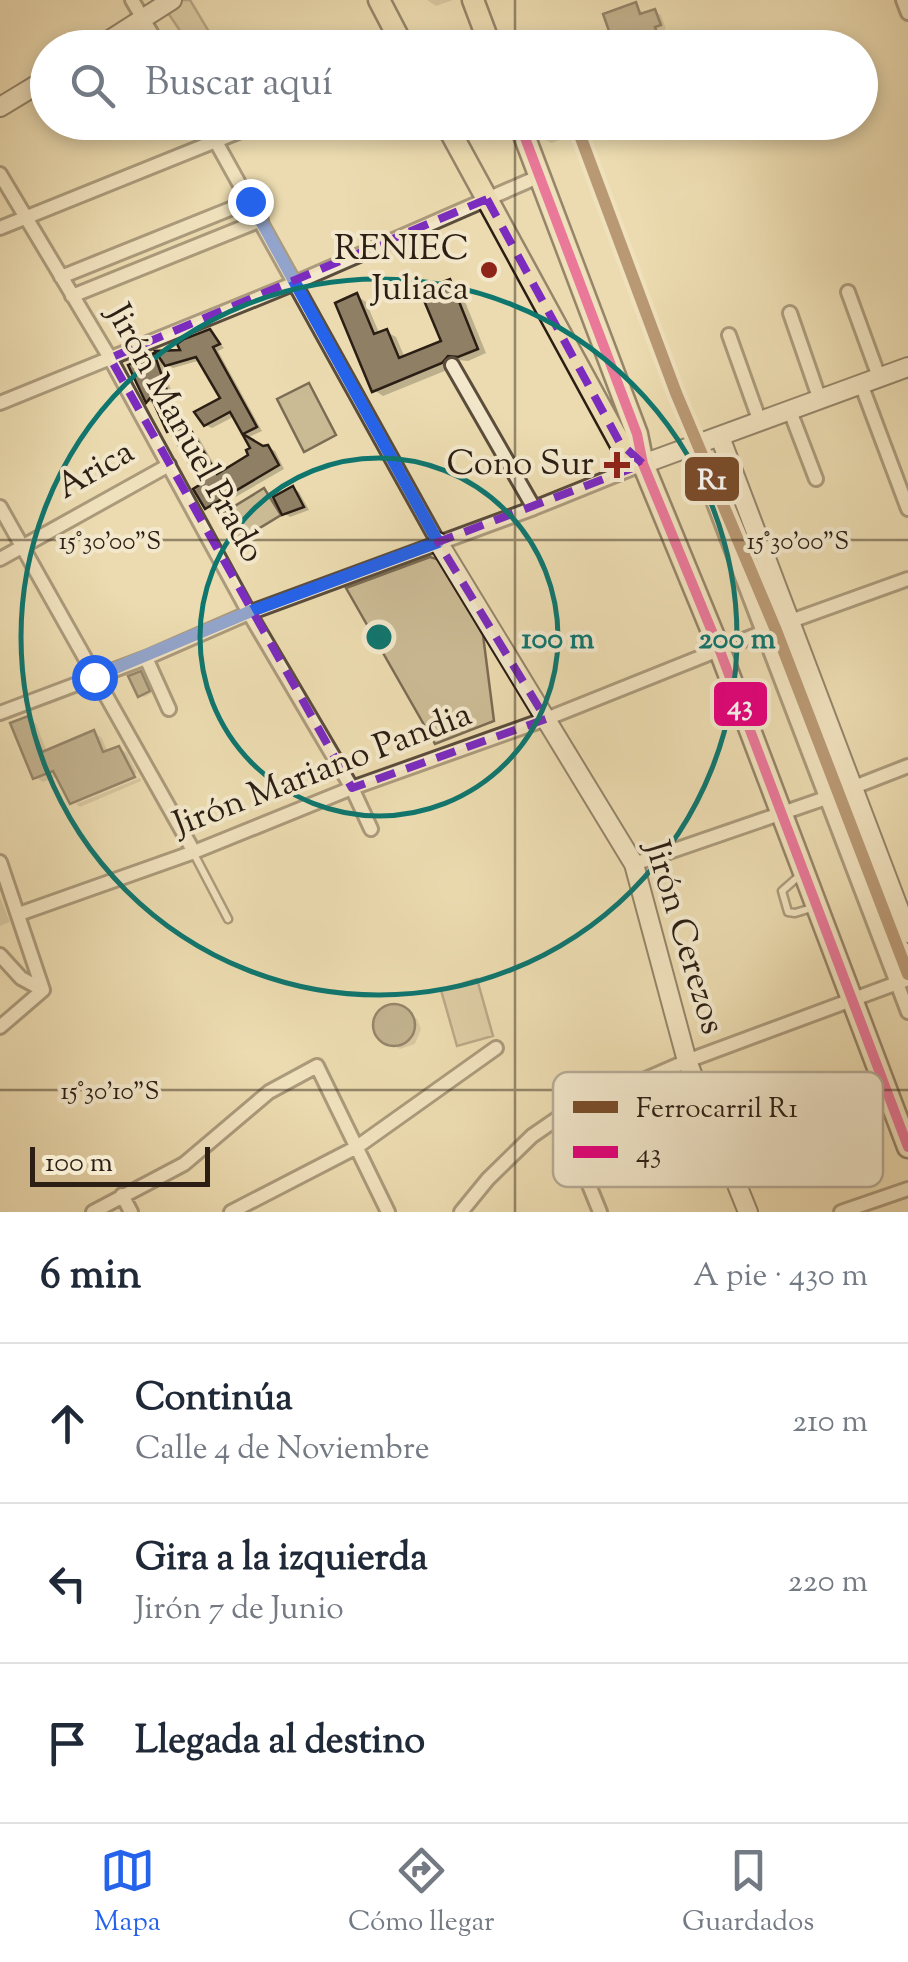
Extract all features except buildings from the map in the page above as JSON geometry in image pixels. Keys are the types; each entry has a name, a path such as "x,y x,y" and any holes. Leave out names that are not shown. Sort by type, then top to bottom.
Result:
{"main road":[{"path":"379,0 395,30"},
{"path":"473,0 484,30"},
{"path":"455,140 620,443 642,464"},
{"path":"526,140 637,434 642,464 720,652 879,1072"},
{"path":"883,1082 908,1148"}],"street":[{"path":"132,0 149,30"},
{"path":"125,30 172,0"},
{"path":"903,0 908,13"},
{"path":"0,108 30,89"},
{"path":"0,228 215,140 438,542"},
{"name":"Jirón Manuel Prado","path":"0,174 110,358 372,829"},
{"path":"0,402 296,283 540,176"},
{"path":"61,277 250,201"},
{"path":"72,296 261,220"},
{"path":"848,292 908,509"},
{"path":"790,314 820,400"},
{"path":"729,335 760,422"},
{"path":"452,365 534,508"},
{"path":"0,713 146,658 249,612 908,367"},
{"path":"790,412 816,479"},
{"path":"720,436 908,933"},
{"path":"692,446 826,798 903,981 908,1012"},
{"name":"Arica","path":"0,560 168,464"},
{"path":"0,507 194,852"},
{"name":"Jirón Cerezos","path":"438,542 634,864 692,1072"},
{"name":"Jirón Mariano Pandia","path":"19,914 194,852 352,788 546,719 791,621 908,580"},
{"path":"146,658 169,709"},
{"path":"634,864 908,766"},
{"path":"0,862 43,990"},
{"path":"0,956 21,978 43,990"},
{"path":"660,1072 903,981"},
{"path":"0,1027 43,990"},
{"path":"231,1212 356,1147 496,1048"},
{"path":"93,1212 184,1164 268,1092 317,1066 382,1210"},
{"path":"461,1212 499,1168 553,1122"},
{"path":"590,1187 600,1212"},
{"name":"Jirón Cerezos","path":"738,1187 748,1212"},
{"path":"842,1212 908,1189"},
{"path":"122,1195 131,1212"}],"lane":[{"path":"194,852 228,920"}],"highlighted area":[{"path":"487,199 620,443 643,464 438,542 546,719 352,788 110,358"}],"shaded area":[{"path":"190,0 208,30 180,30 166,10"},
{"path":"309,383 336,435 304,452 277,399"},
{"path":"264,488 281,515 237,542 220,515"},
{"path":"430,557 440,560 483,635 494,721 435,744 346,588"},
{"path":"477,979 493,1036 457,1046 441,990"}],"rail line":[{"name":"R1","path":"582,140 676,393 775,628 908,974"}],"transit line":[{"name":"43","path":"526,140 637,434 643,464 720,651 880,1072"},
{"name":"43","path":"883,1081 908,1147"}],"place":[{"name":"RENIEC Juliaca","path":"489,270"},
{"name":"Cono Sur","path":"617,465"}],"route":[{"path":"94,677 249,612 438,542 250,201"}]}
